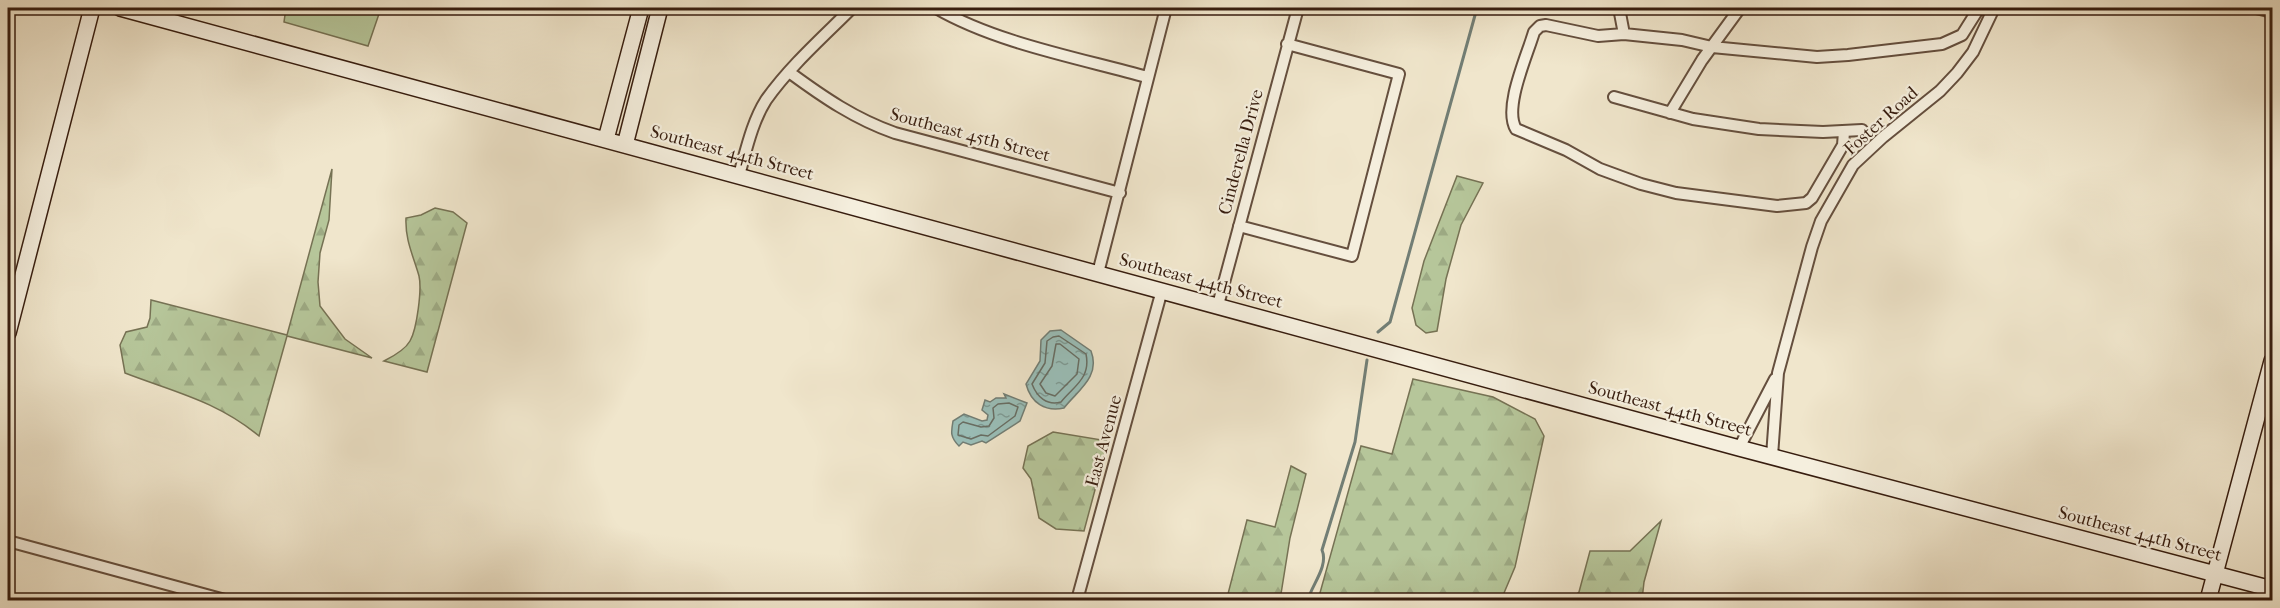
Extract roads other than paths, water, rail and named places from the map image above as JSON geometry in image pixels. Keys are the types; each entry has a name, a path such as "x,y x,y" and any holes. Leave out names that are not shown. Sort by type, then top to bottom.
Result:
{"main road":[{"path":"8,333 92,8"},
{"name":"Southeast 44th Street","path":"120,8 1739,448 2272,589"},
{"path":"606,139 640,8"},
{"path":"625,144 660,8"},
{"path":"2208,600 2272,361"}],"street":[{"path":"739,175 757,119 766,101 789,72 852,8"},
{"path":"936,8 992,34 1147,76"},
{"path":"1098,273 1166,8"},
{"name":"Cinderella Drive","path":"1218,305 1298,8"},
{"path":"1619,8 1624,34"},
{"path":"1671,113 1702,60 1740,8"},
{"path":"1844,132 1843,145 1812,198 1806,203 1792,206 1692,196 1641,184 1600,169 1566,150 1524,134 1512,123 1511,106 1534,32 1540,26 1553,25 1598,36 1624,34 1682,40 1712,47 1817,57 1942,44 1962,35 1979,8"},
{"name":"Foster Road","path":"1772,456 1778,373 1821,221 1853,165 1958,73 1973,52 1994,8"},
{"path":"2256,8 2272,12"},
{"path":"1239,226 1352,256 1399,74 1287,44"},
{"name":"Southeast 45th Street","path":"789,72 830,102 894,134 1120,193"},
{"path":"1614,97 1693,119 1759,129 1844,132 1862,130"},
{"name":"East Avenue","path":"1077,600 1162,290"},
{"name":"Foster Road","path":"1739,448 1778,373"},
{"path":"8,542 225,600"}],"water":[{"path":"1061,330 1091,351 1093,368 1086,383 1064,408 1051,409 1035,401 1026,384 1040,361 1041,340 1050,331"},
{"path":"1004,394 1027,403 1020,421 986,443 982,441 971,445 963,442 959,446 952,434 953,421 964,414 982,421 987,420 988,415 982,410 985,400 990,402 996,398 1006,398"}],"waterway":[{"path":"1378,332 1390,322 1477,8"},
{"path":"1308,600 1323,563 1322,550 1355,442 1367,360"}]}
